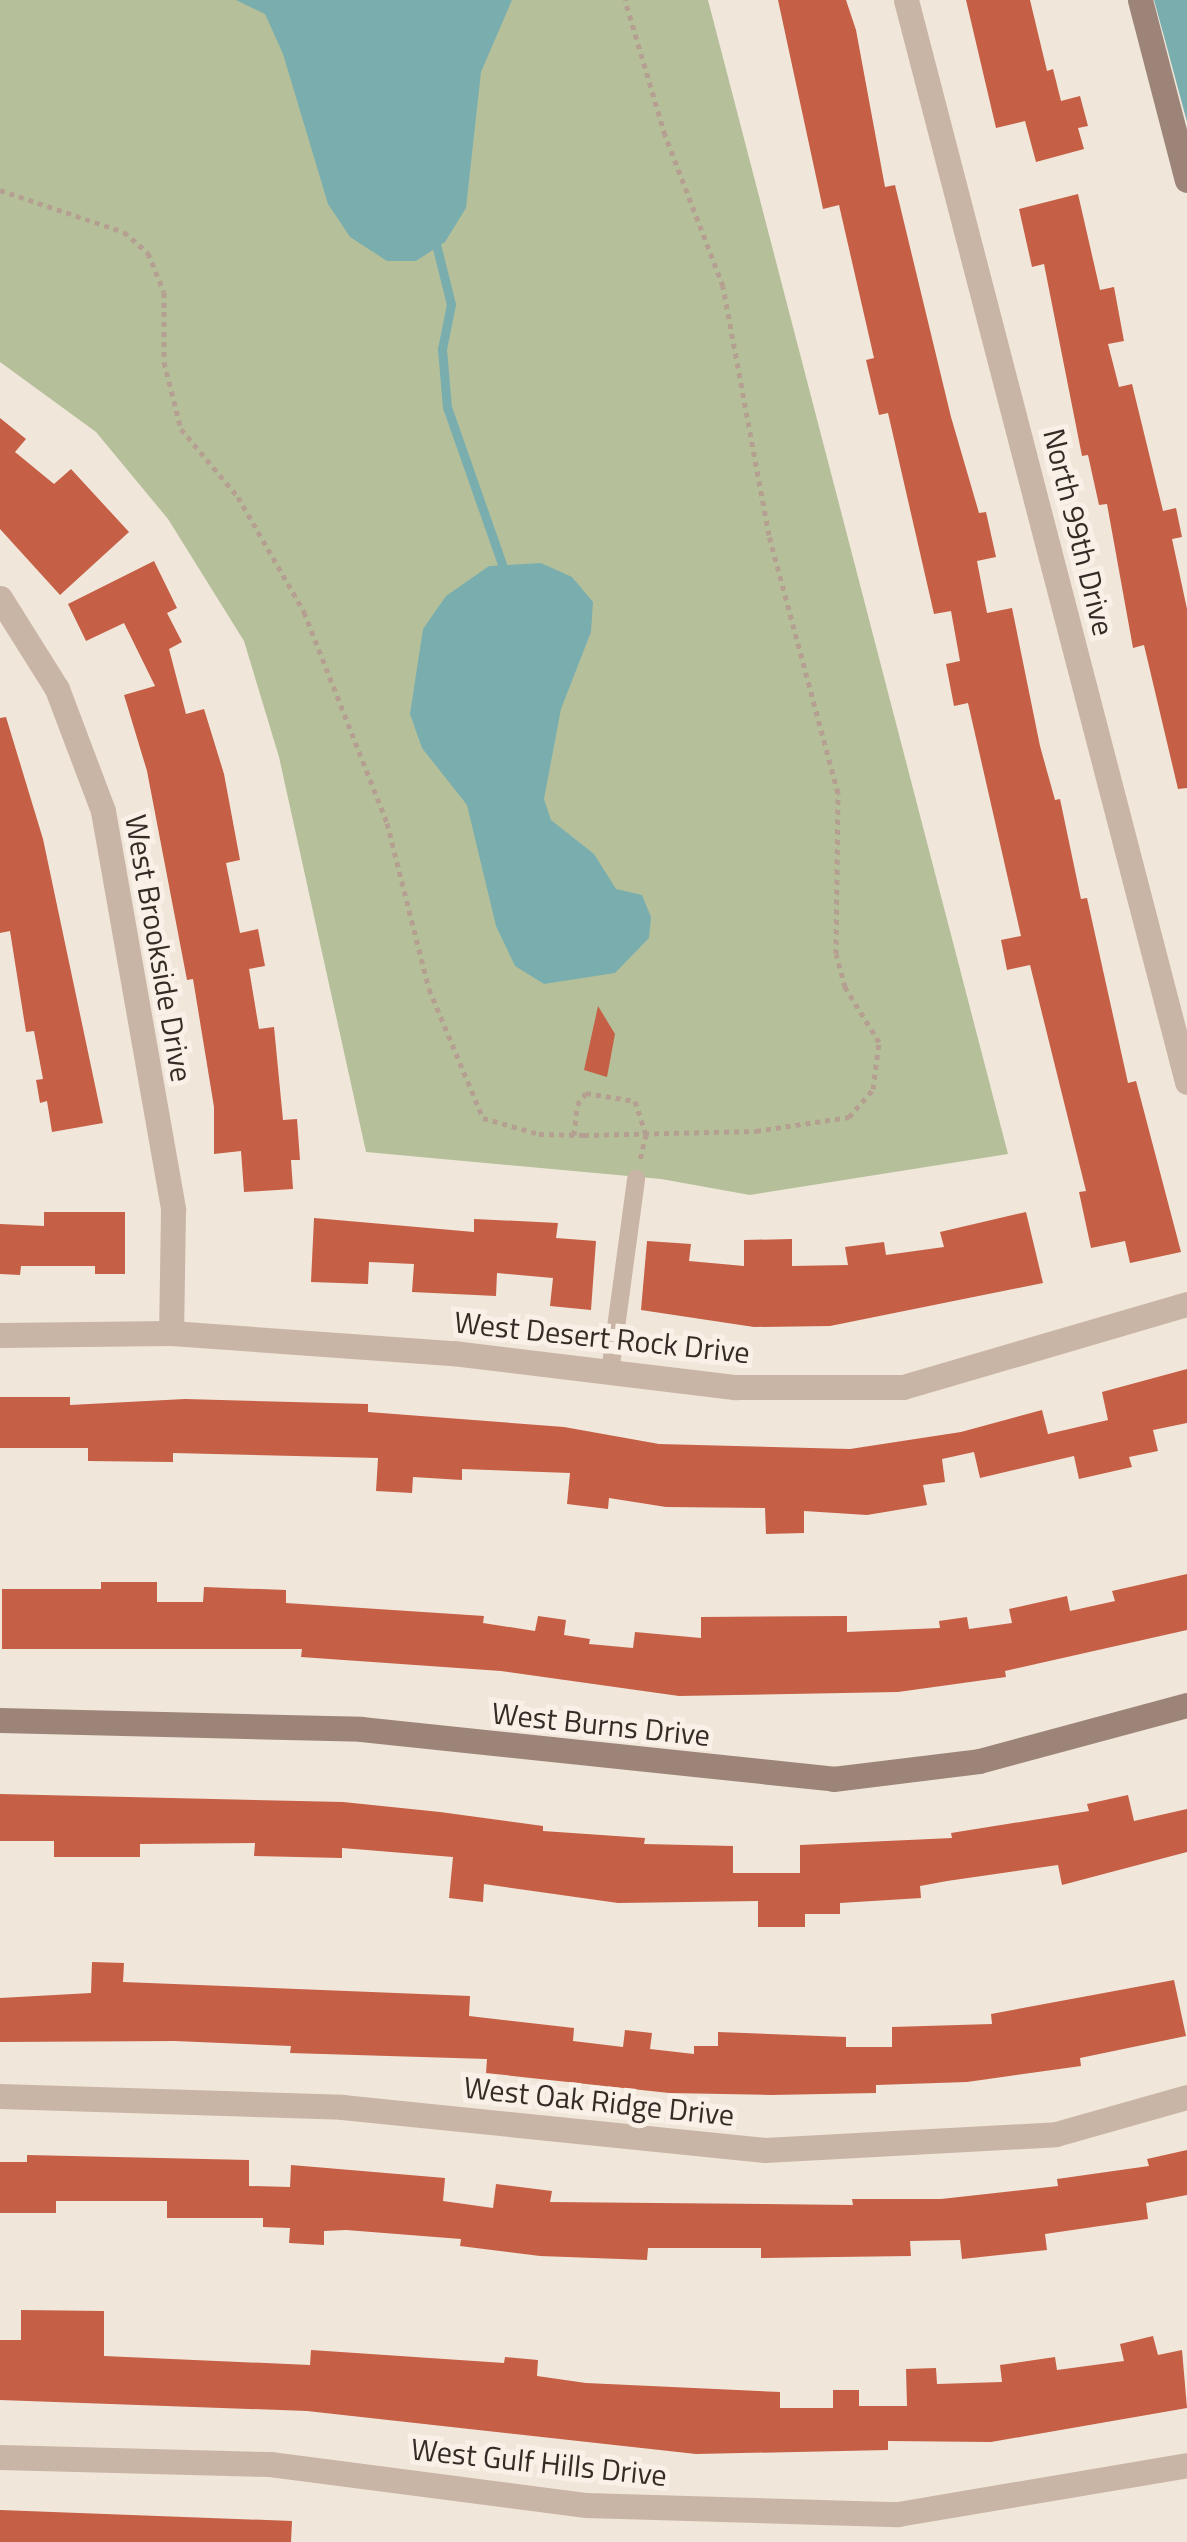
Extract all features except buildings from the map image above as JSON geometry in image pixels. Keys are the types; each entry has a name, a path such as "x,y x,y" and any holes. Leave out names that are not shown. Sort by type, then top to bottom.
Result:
{"street":[{"name":"North 99th Drive","path":"906,0 1187,1082"},
{"path":"1140,0 1187,180"},
{"name":"West Brookside Drive","path":"0,598 56,689 102,812 173,1210 171,1333"},
{"name":"West Desert Rock Drive","path":"0,1336 171,1333 736,1387 903,1387 1187,1304"},
{"name":"West Burns Drive","path":"0,1720 361,1730 832,1780 979,1762 1187,1704"},
{"name":"West Oak Ridge Drive","path":"0,2096 303,2104 765,2150 1056,2134 1187,2097"},
{"name":"West Gulf Hills Drive","path":"0,2456 270,2464 586,2505 898,2514 1187,2465"}],"lane":[{"path":"610,1372 636,1179"}],"path":[{"path":"0,190 124,232 148,253 164,292 169,398 181,430 238,496 304,612 387,824 429,989 465,1086 483,1118 508,1128 574,1135 756,1131 849,1117 873,1089 879,1042 846,987 836,954 838,793 769,535 724,286 665,135 625,0"},
{"path":"574,1135 577,1106 586,1093 635,1101 646,1134 636,1179"}],"green space":[{"path":"0,0 708,0 1008,1154 750,1195 661,1179 366,1152 279,757 244,641 168,519 96,432 0,362"}],"water":[{"path":"236,0 512,0 481,72 466,208 445,242 416,261 387,261 350,237 328,204 283,54 265,14"},
{"path":"1154,0 1187,0 1187,122 1165,40"},
{"path":"541,563 572,577 593,602 591,632 561,709 544,799 551,820 594,854 616,889 642,895 651,917 649,938 615,973 544,984 515,966 496,926 467,805 422,748 410,714 423,629 446,596 489,566"}],"waterway":[{"path":"435,240 451,304 442,349 447,407 502,564"}]}
